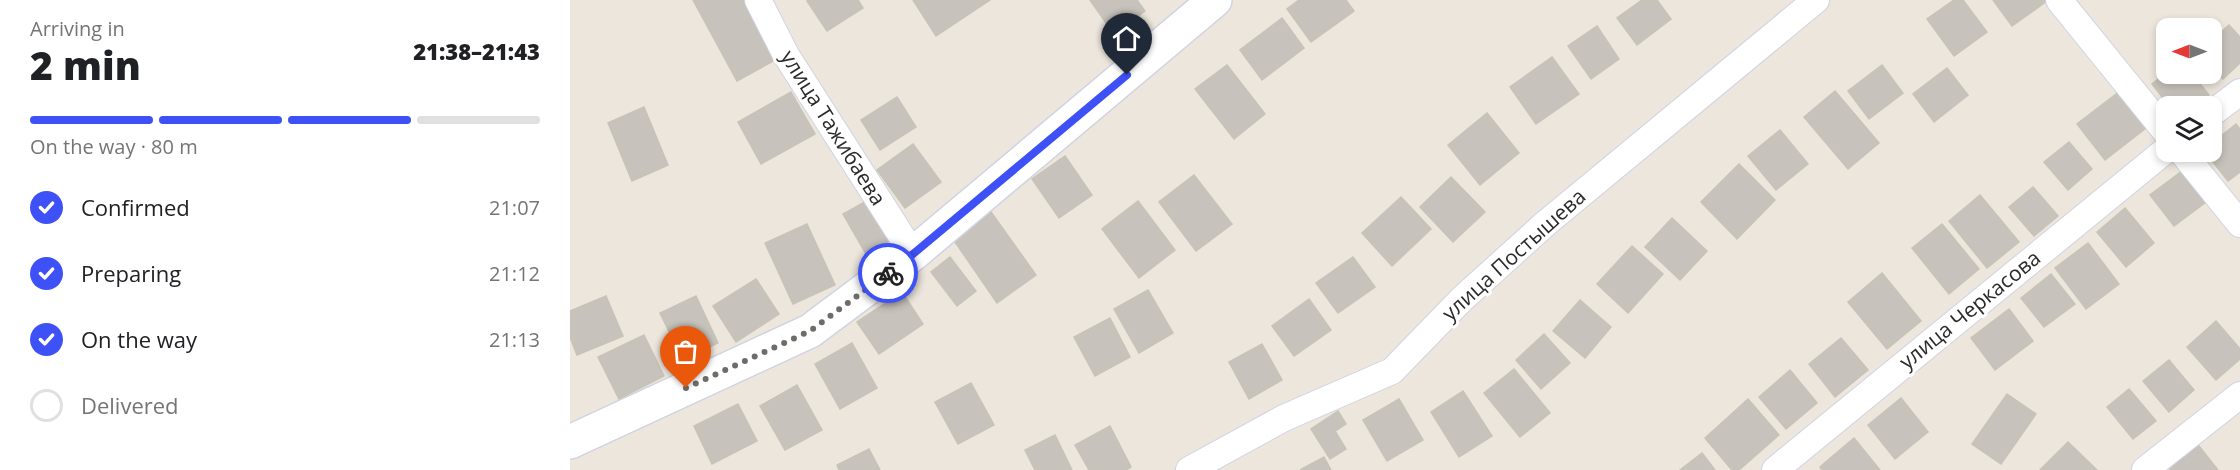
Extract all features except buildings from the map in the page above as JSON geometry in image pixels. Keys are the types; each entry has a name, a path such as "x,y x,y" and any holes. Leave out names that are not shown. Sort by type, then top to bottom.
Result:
{"street":[{"name":"улица Тажибаева","path":"758,0 786,56 913,254"},
{"path":"570,442 810,331 913,254 1215,0"},
{"name":"улица Постышева","path":"1189,470 1284,418 1392,371 1462,299 1545,224 1816,0"},
{"path":"2059,0 2156,120"},
{"path":"2222,106 2240,92"},
{"name":"улица Черкасова","path":"1774,470 2156,158"},
{"path":"2190,162 2240,224"},
{"path":"2145,470 2240,395"}],"way so far":[{"path":"686,388 810,331 888,273"}],"route":[{"path":"888,273 1127,75"}]}
